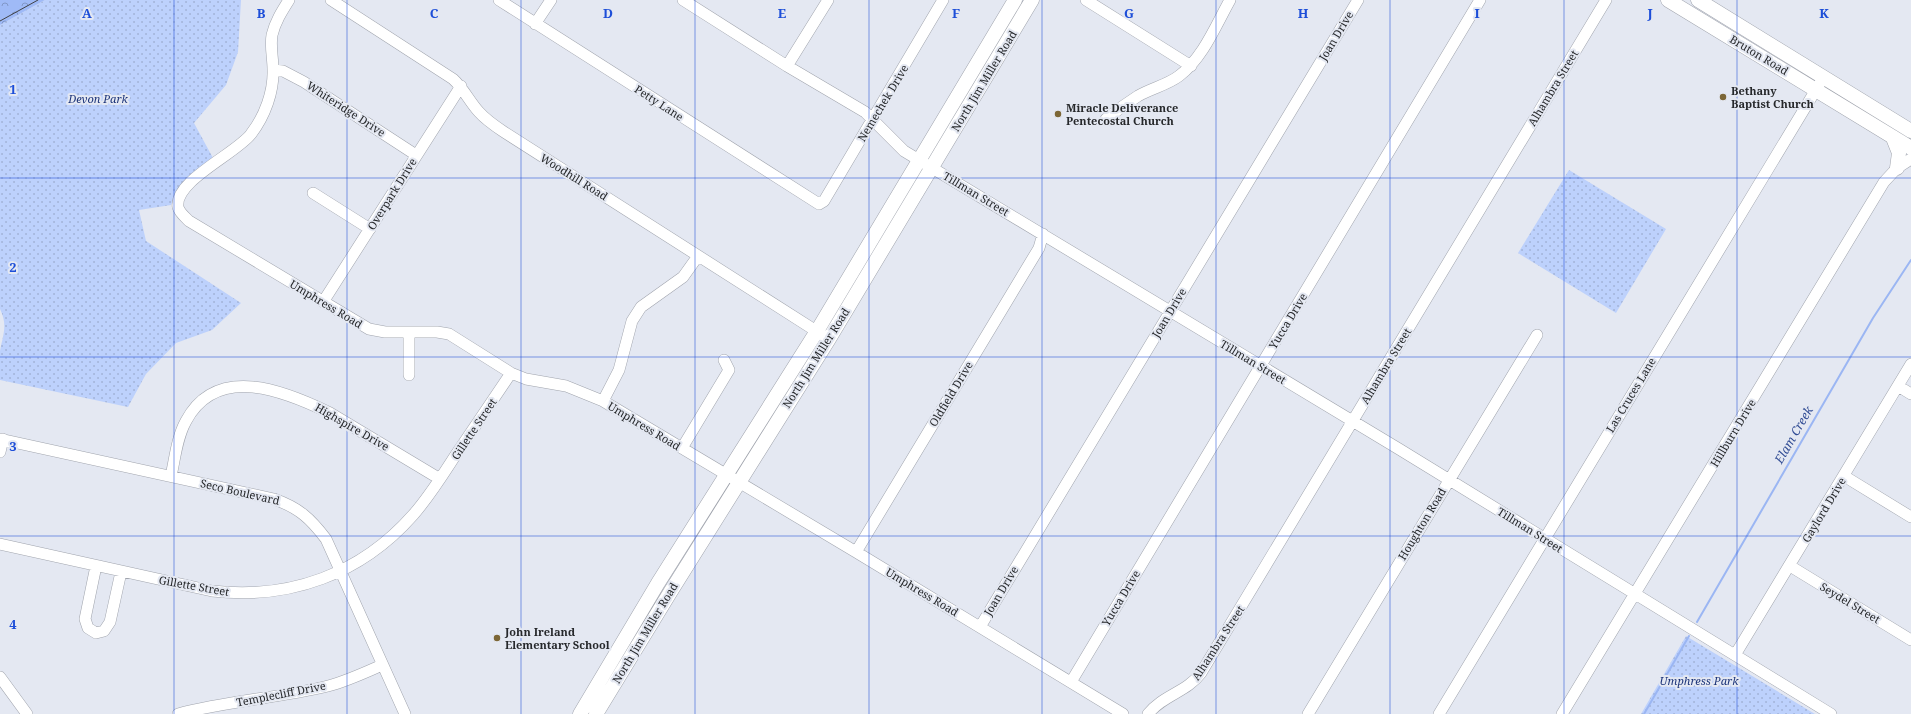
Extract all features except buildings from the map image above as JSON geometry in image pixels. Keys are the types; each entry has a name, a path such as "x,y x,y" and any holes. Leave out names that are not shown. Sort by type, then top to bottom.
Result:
{"main road":[{"name":"North Jim Miller Road","path":"596,714 671,591 732,479 817,331 1015,0"},
{"name":"North Jim Miller Road","path":"580,714 658,583 829,339 1032,0"},
{"name":"Bruton Road","path":"1698,0 1911,131"},
{"name":"Bruton Road","path":"1674,2 1911,148"},
{"path":"1893,138 1899,153 1897,168"},
{"path":"658,583 671,591"}],"street":[{"name":"Umphress Road","path":"289,0 280,15 272,36 272,85 267,103 252,133 241,145 193,179 183,190 179,198 178,207 182,215 369,329 385,332 438,332 449,334 511,373 526,379 566,386 602,401 856,552 1123,714"},
{"name":"Woodhill Road","path":"331,0 453,79 461,86 478,111 488,122 829,339"},
{"name":"Petty Lane","path":"499,0 812,201 820,203"},
{"path":"535,24 551,0"},
{"name":"Tillman Street","path":"684,0 787,66 865,112 899,147 1449,480 1831,714"},
{"path":"787,66 828,0"},
{"name":"Nemechek Drive","path":"820,203 824,201 943,0"},
{"path":"1086,0 1191,66"},
{"path":"1106,120 1139,96 1180,76 1191,66 1199,55 1230,0"},
{"name":"Joan Drive","path":"980,627 1358,0"},
{"name":"Yucca Drive","path":"1071,682 1480,0"},
{"name":"Alhambra Street","path":"1148,714 1161,701 1191,684 1201,673 1606,0"},
{"name":"Whiteridge Drive","path":"273,70 283,71 304,82 416,155"},
{"name":"Las Cruces Lane","path":"1439,714 1823,76"},
{"name":"Overpark Drive","path":"323,302 461,86"},
{"name":"Hillburn Drive","path":"1562,714 1884,182 1897,168 1911,159"},
{"path":"313,193 370,229"},
{"name":"Oldfield Drive","path":"856,552 1039,248 1043,234"},
{"path":"602,401 619,370 632,321 641,307 683,276 698,256"},
{"path":"409,332 409,375"},
{"name":"Houghton Road","path":"1308,714 1537,335"},
{"path":"682,448 729,370 724,360"},
{"name":"Gaylord Drive","path":"1736,655 1911,364"},
{"name":"Gillette Street","path":"0,544 212,591 235,593 281,590 341,571 369,554 401,528 413,515 440,479 511,373"},
{"name":"Highspire Drive","path":"171,476 180,434 194,408 211,394 222,389 244,386 278,393 312,404 330,413 440,479"},
{"path":"1898,386 1911,394"},
{"path":"0,452 1,439"},
{"name":"Seco Boulevard","path":"1,439 274,499 298,509 316,526 326,539 405,714"},
{"path":"1844,476 1911,517"},
{"path":"96,566 85,619 88,628 96,633 104,631 110,622 122,572"},
{"name":"Seydel Street","path":"1790,566 1911,640"},
{"name":"Templecliff Drive","path":"178,714 202,708 247,702 327,686 348,680 382,665"},
{"path":"2,684 27,714"}],"green space":[{"path":"0,0 45,0 0,25"},
{"name":"Devon Park","path":"45,0 241,0 238,52 226,85 194,123 213,158 199,168 183,183 171,205 139,210 146,241 241,303 212,330 176,343 146,374 128,407 0,380 0,351 4,320 0,309 0,25"},
{"path":"1569,170 1666,229 1616,313 1518,253"},
{"name":"Umphress Park","path":"1686,636 1815,714 1641,714"}],"waterway":[{"name":"Elam Creek","path":"1697,622 1873,318 1911,260"},
{"name":"Elam Creek","path":"1644,714 1689,636"}],"tram line":[{"path":"0,21 38,0"}],"place":[{"name":"Bethany Baptist Church","path":"1723,97"},
{"name":"Miracle Deliverance Pentecostal Church","path":"1058,114"},
{"name":"John Ireland Elementary School","path":"497,638"}]}
